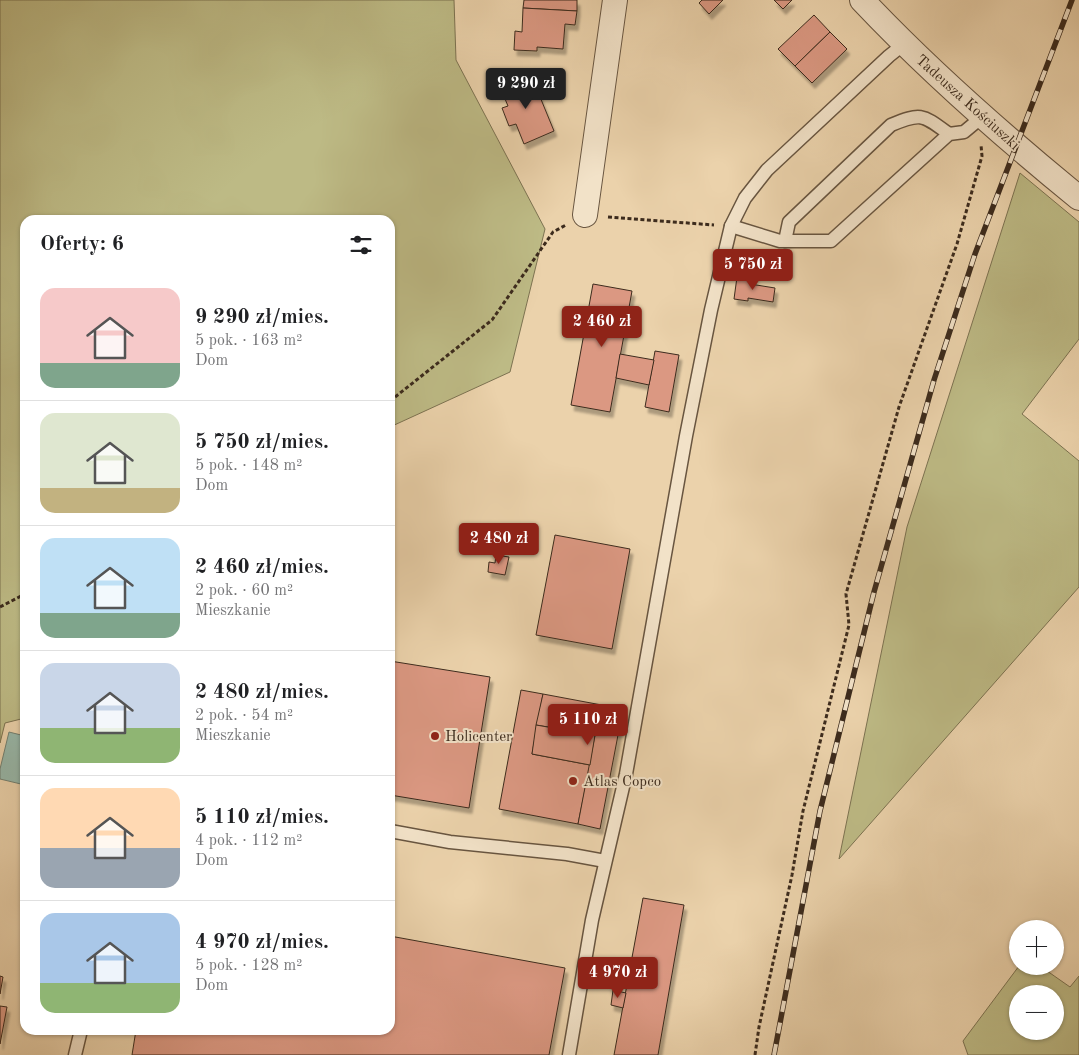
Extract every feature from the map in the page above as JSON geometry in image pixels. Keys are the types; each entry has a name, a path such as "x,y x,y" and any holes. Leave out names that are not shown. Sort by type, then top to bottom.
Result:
{"street":[{"path":"585,216 615,0"},
{"name":"Tadeusza Kościuszki","path":"862,0 904,44 982,116 1079,198"}],"lane":[{"path":"569,1055 592,920 626,774 686,436 711,310 731,226 745,198 767,170 904,44"},
{"path":"731,226 780,241 831,241 949,134 964,132 982,116"},
{"path":"785,241 789,222 891,125 910,117 926,118 949,134"},
{"path":"395,832 450,842 567,854 606,861"},
{"path":"75,1055 80,1035"}],"path":[{"path":"755,1055 759,1027 792,876 803,811 849,626 846,594 899,407 957,244 982,156 980,142 964,132"},
{"path":"395,397 492,320 553,232 585,216 731,226"},
{"path":"0,607 20,597"}],"shaded area":[{"path":"0,0 454,0 456,60 545,229 510,372 395,425 395,215 20,215 20,719 5,723 0,743"},
{"path":"1020,173 1079,222 1079,339 1022,414 1079,461 1079,587 839,859 907,527"},
{"path":"9,732 20,735 20,784 0,779 0,769"},
{"path":"1012,975 1053,975 1070,987 1079,976 1079,1055 968,1055 963,1041"}],"building":[{"path":"524,0 577,0 577,11 523,8"},
{"path":"702,0 723,0 709,14 699,3"},
{"path":"774,0 792,0 783,9"},
{"path":"523,8 577,11 575,25 565,24 563,49 537,47 537,51 514,50 515,31 522,32"},
{"path":"814,15 830,32 795,66 778,49"},
{"path":"830,32 847,49 812,83 795,66"},
{"path":"531,75 554,131 524,144 516,124 509,126 502,108 508,106 500,87"},
{"path":"737,277 751,279 750,284 775,288 773,302 748,298 748,301 734,299"},
{"path":"593,284 632,291 610,412 571,405"},
{"path":"655,351 679,355 669,412 645,407"},
{"path":"620,354 654,360 649,385 616,378"},
{"path":"555,535 630,549 612,649 536,635"},
{"path":"496,555 509,557 505,575 488,572 489,562 495,563"},
{"name":"Holicenter","path":"395,662 490,677 469,808 395,796"},
{"path":"521,690 543,694 532,754 590,765 578,824 499,809"},
{"path":"543,694 623,709 600,829 578,824 595,735 536,725"},
{"path":"536,725 595,735 590,765 532,754"},
{"path":"643,898 684,905 658,1055 614,1055"},
{"path":"395,937 565,968 549,1055 132,1055 135,1035 395,1035"},
{"path":"0,976 3,977 0,994"},
{"path":"613,990 626,993 623,1008 611,1005"},
{"path":"0,1006 7,1007 0,1044"}],"railway":[{"path":"774,1055 820,811 874,592 934,380 975,254 1072,0"}],"place":[{"name":"Holicenter","path":"435,736"},
{"name":"Atlas Copco","path":"573,781"}]}
